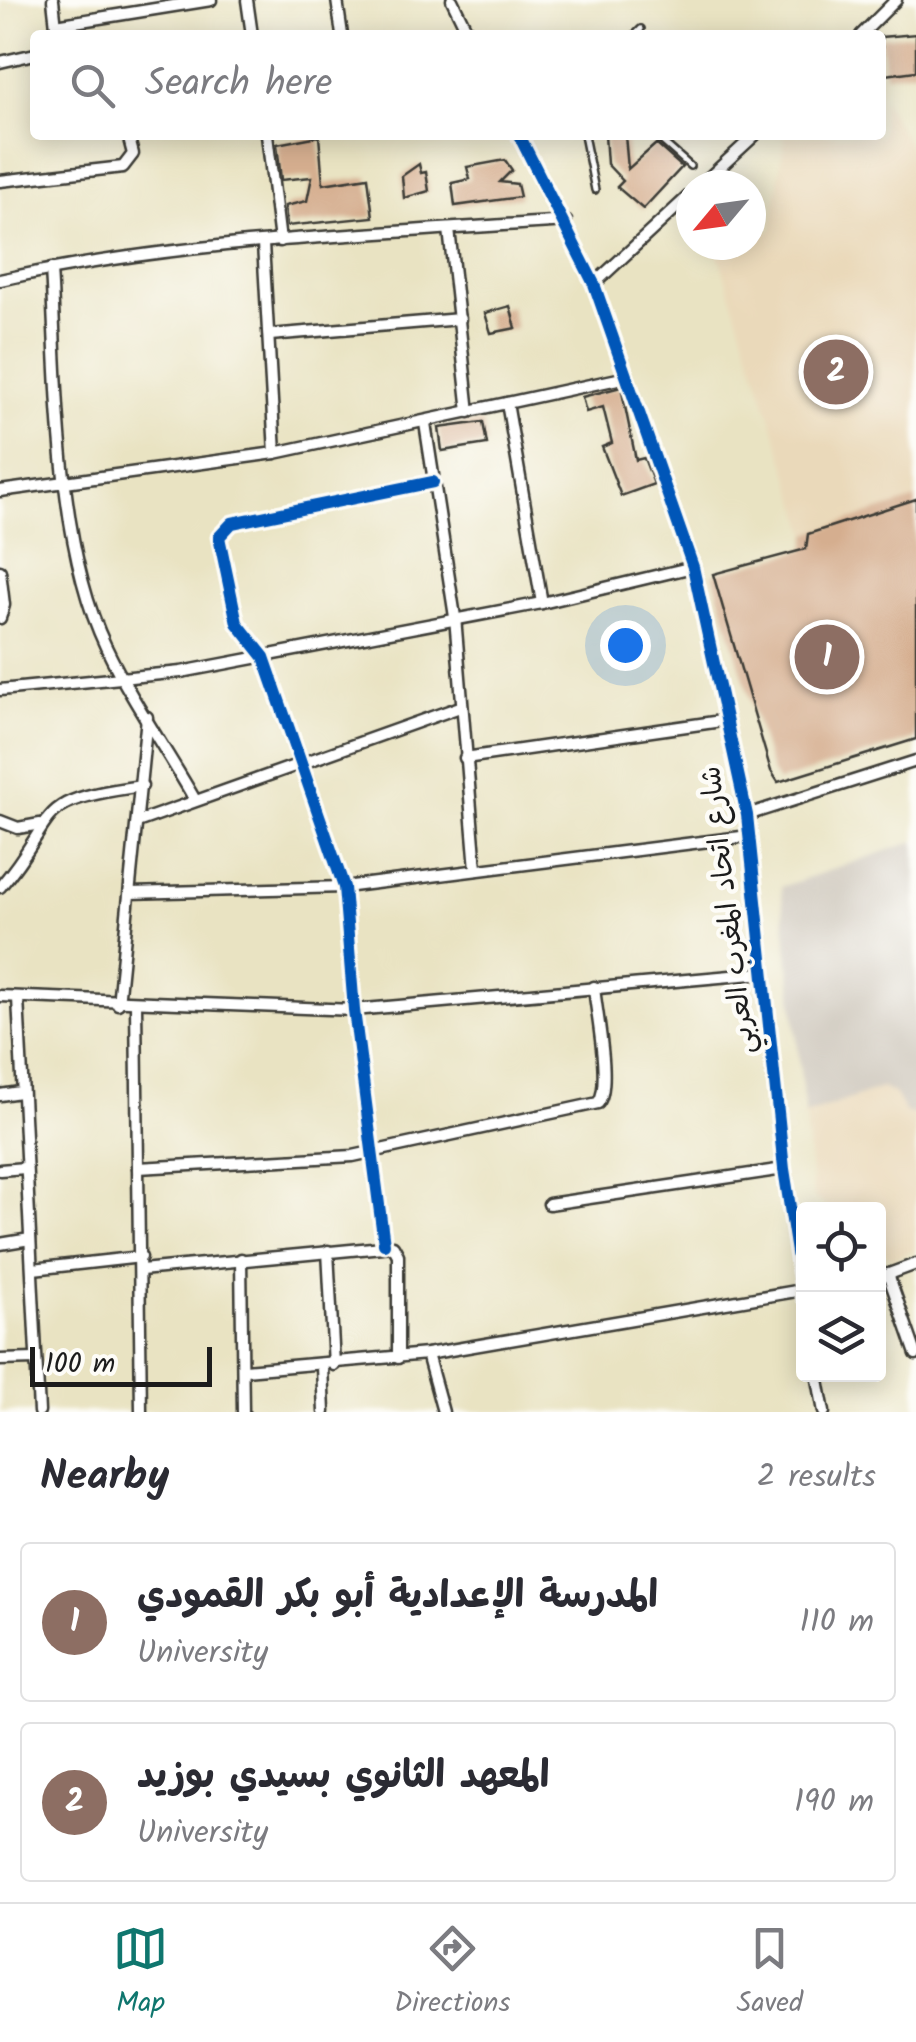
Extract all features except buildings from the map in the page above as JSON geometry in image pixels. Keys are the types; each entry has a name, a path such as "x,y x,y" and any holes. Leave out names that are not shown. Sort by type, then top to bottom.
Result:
{"street":[{"path":"52,0 56,30 211,0"},
{"path":"247,0 251,30"},
{"path":"336,0 341,30"},
{"path":"452,0 467,30"},
{"path":"866,30 896,0"},
{"path":"90,21 93,30"},
{"path":"0,62 30,55"},
{"path":"0,181 122,167 133,154 129,140"},
{"path":"267,140 280,241"},
{"name":"شارع اتحاد المغرب العربي","path":"526,140 594,284 693,568 746,814 784,1169 796,1227"},
{"path":"717,170 750,140"},
{"path":"594,284 676,208"},
{"path":"0,280 51,269 280,241 566,221"},
{"path":"449,229 468,412"},
{"path":"263,244 275,453"},
{"path":"51,269 64,482 90,603 105,646 195,800"},
{"path":"270,336 460,319"},
{"path":"0,491 275,453 627,378"},
{"path":"507,404 542,603"},
{"path":"425,423 455,617 476,869"},
{"path":"384,1244 354,1010 344,887 264,657 243,636 233,610 219,536 224,528 433,482"},
{"path":"0,690 264,657 542,603 693,568"},
{"path":"0,571 4,605 0,618"},
{"path":"140,821 460,707"},
{"path":"118,1004 140,821 147,717"},
{"path":"464,758 728,720"},
{"path":"746,814 916,761"},
{"path":"0,888 40,824 61,802 84,794 142,786"},
{"path":"0,821 18,828 40,824"},
{"path":"130,893 344,887 749,836"},
{"path":"0,996 118,1004 354,1010 764,973"},
{"path":"138,1168 370,1152 600,1102 603,1071 594,987"},
{"path":"18,998 39,1412"},
{"path":"136,1004 141,1412"},
{"path":"0,1094 20,1092"},
{"path":"0,1170 25,1168"},
{"path":"549,1204 784,1169"},
{"path":"0,1244 30,1239"},
{"path":"32,1269 393,1246 398,1255 398,1358"},
{"path":"324,1412 328,1251"},
{"path":"241,1258 244,1412"},
{"path":"886,1275 916,1264"},
{"path":"886,1283 916,1354"},
{"path":"245,1370 398,1358 796,1295"},
{"path":"427,1354 443,1412"},
{"path":"0,1360 36,1360"},
{"path":"819,1382 824,1412"}],"lane":[{"path":"585,140 596,190"},
{"path":"660,140 690,166"}],"shaded area":[{"path":"886,106 916,156 916,499 808,534 720,260 766,260 766,232 771,230 784,140 886,140"},
{"path":"916,841 916,1115 905,1112 894,1093 881,1088 805,1115 781,887"},
{"path":"916,842 916,1250 892,1259 886,1254 886,1202 820,1202 813,1196 805,1116"}],"cycle path":[{"path":"522,140 594,284 693,567 747,815 784,1169 803,1292"},
{"path":"384,1244 354,1010 344,887 264,657 237,623 219,537 232,523 433,482"}],"place":[{"name":"المعهد الثانوي بسيدي بوزيد","path":"836,372"},
{"name":"المدرسة الإعدادية أبو بكر القمودي","path":"827,657"}]}
